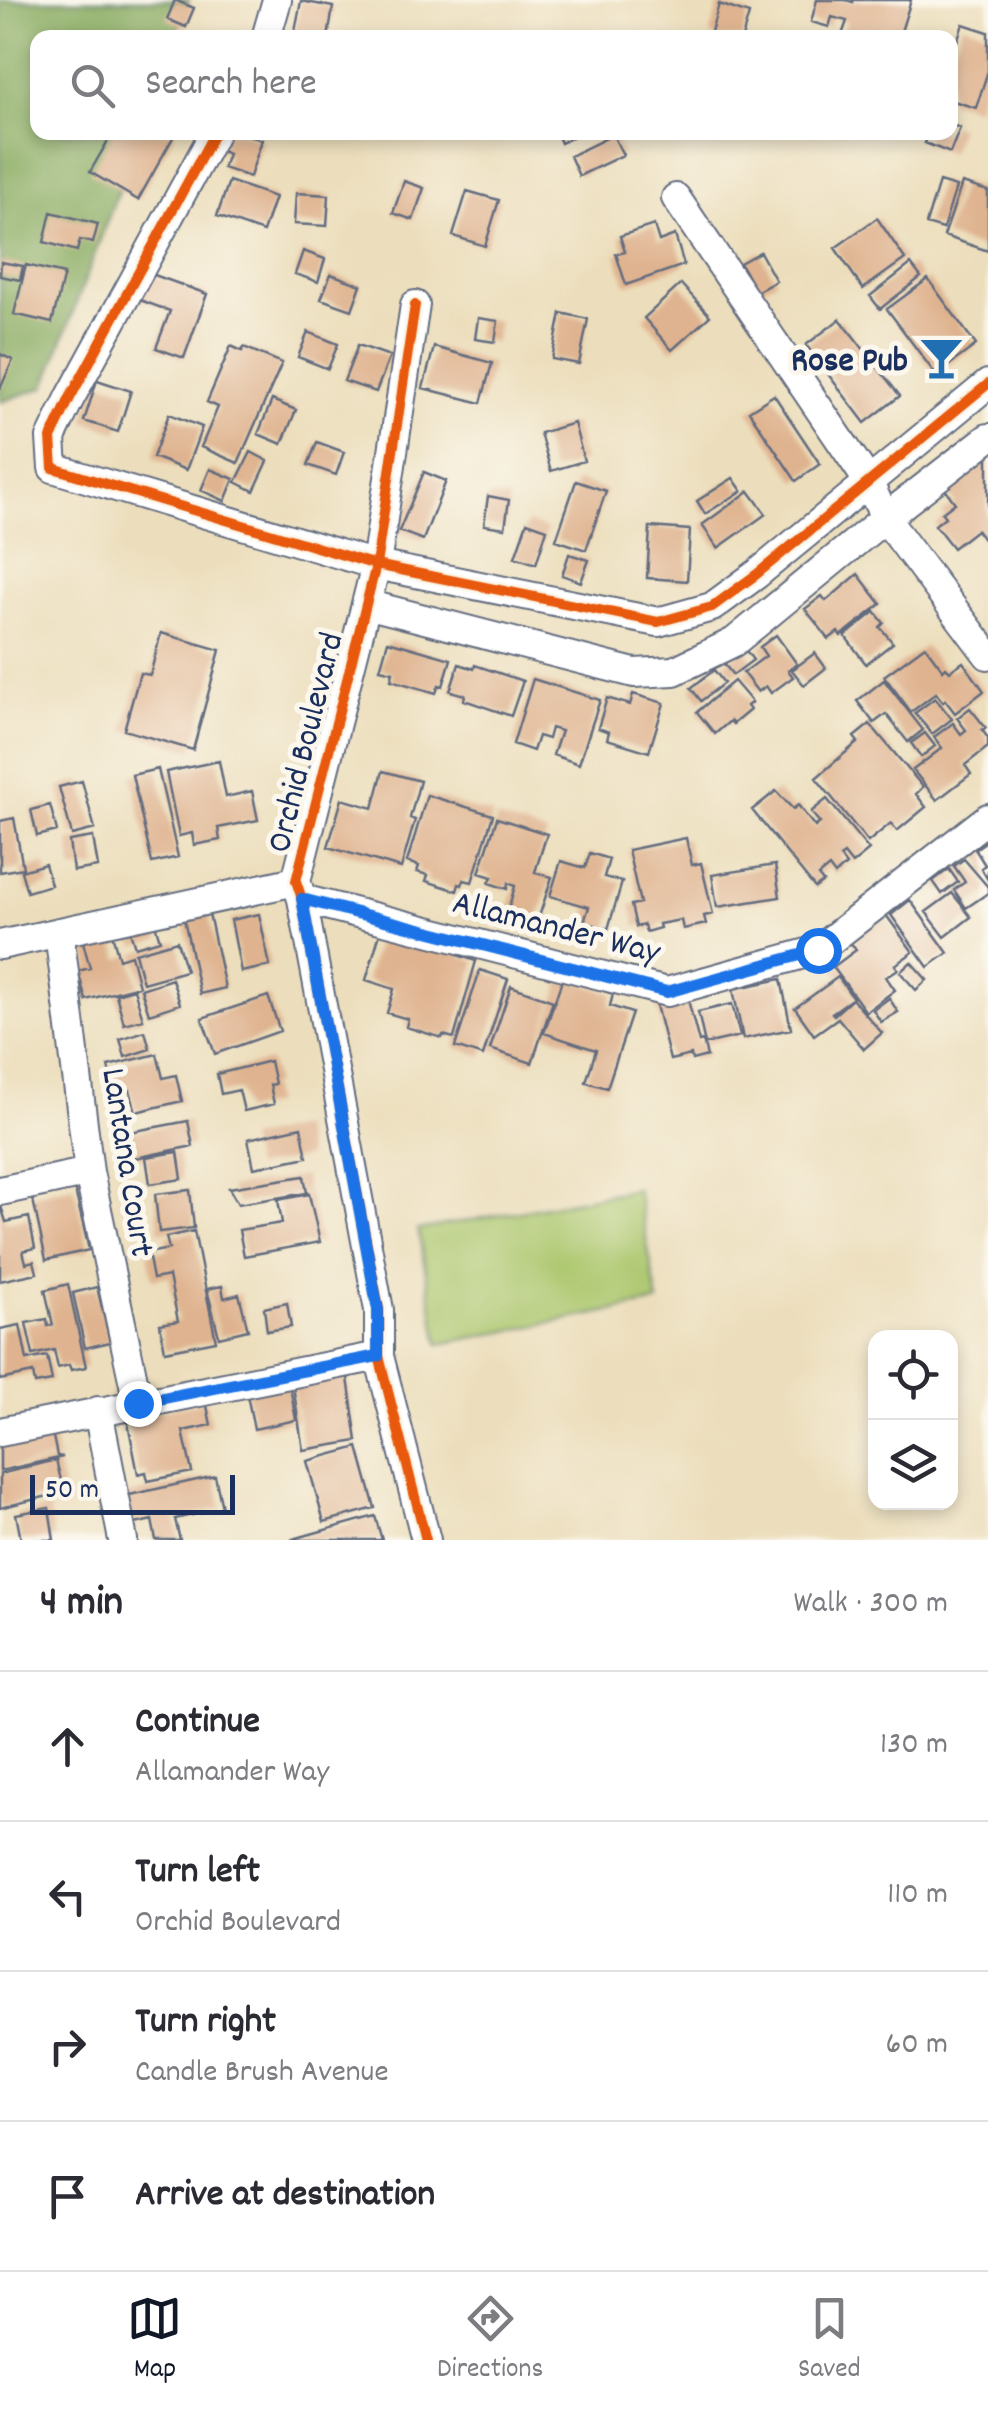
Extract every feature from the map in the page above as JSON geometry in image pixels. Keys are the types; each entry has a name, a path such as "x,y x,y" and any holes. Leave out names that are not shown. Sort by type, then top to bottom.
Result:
{"street":[{"path":"268,30 276,0"},
{"path":"211,140 50,438 53,468 376,564 658,622 712,607 988,384"},
{"path":"676,198 868,481 885,518 988,655"},
{"name":"Orchid Boulevard","path":"415,305 376,564 299,890 378,1310 378,1356 426,1540"},
{"path":"366,604 634,673 674,671 734,642 988,438"},
{"name":"Allamander Way","path":"299,890 667,992 818,950 988,818"},
{"path":"0,945 299,890"},
{"name":"Lantana Court","path":"60,932 89,1172 138,1403"},
{"path":"0,1191 89,1172"},
{"path":"0,1432 378,1356"},
{"path":"98,1411 123,1540"}],"green space":[{"path":"0,0 189,0 178,30 30,30 30,140 137,140 45,387 0,402"},
{"path":"637,1189 658,1302 439,1344 418,1230"}],"building":[{"path":"175,0 194,8 186,27 167,19"},
{"path":"817,0 911,0 902,30 844,30 847,21 832,17 829,27 811,22"},
{"path":"301,1 333,7 329,30 295,30"},
{"path":"719,4 749,14 744,30 711,30"},
{"path":"963,24 988,32 988,71 976,108 958,102 958,38"},
{"path":"108,140 172,140 138,200 90,172"},
{"path":"225,140 262,140 250,177 223,168 228,154 221,151"},
{"path":"603,140 616,140 623,155 579,176 570,156"},
{"path":"926,140 955,140 950,153 925,143"},
{"path":"229,181 275,197 263,232 217,216"},
{"path":"404,181 424,188 413,220 393,213"},
{"path":"939,182 956,187 943,229 926,224"},
{"path":"962,183 988,191 988,251 944,236"},
{"path":"467,191 499,200 485,246 453,236"},
{"path":"296,193 329,195 327,226 294,224"},
{"path":"51,212 98,224 93,243 80,240 77,251 44,242"},
{"path":"877,218 905,259 863,289 835,248"},
{"path":"654,225 659,241 675,235 684,265 626,285 616,254 625,252 620,236"},
{"path":"303,251 325,259 318,282 295,274"},
{"path":"760,252 776,281 756,292 740,263"},
{"path":"1,262 23,266 20,280 0,276"},
{"path":"911,264 921,277 880,309 870,296"},
{"path":"26,265 64,274 52,323 14,314"},
{"path":"146,272 207,294 184,358 156,348 170,311 137,299"},
{"path":"331,274 361,285 352,310 321,299"},
{"path":"928,279 976,345 936,375 887,309"},
{"path":"681,284 710,316 672,350 644,318"},
{"path":"561,313 588,319 579,364 552,359"},
{"path":"478,318 498,321 495,342 475,339"},
{"path":"840,319 900,396 865,423 806,345"},
{"path":"308,332 338,344 328,369 298,357"},
{"path":"358,345 390,356 376,392 344,381"},
{"path":"231,346 242,351 244,347 282,363 238,463 201,447 218,407 207,402"},
{"path":"434,347 492,363 481,403 423,388"},
{"path":"0,354 13,360 0,389"},
{"path":"97,380 131,391 118,432 84,421"},
{"path":"774,395 820,464 796,481 749,411"},
{"path":"272,400 296,410 282,444 258,434"},
{"path":"169,414 202,427 186,470 153,457"},
{"path":"574,423 584,461 551,471 540,433"},
{"path":"317,442 344,452 336,475 308,465"},
{"path":"988,449 988,546 976,530 953,548 935,525 955,503 942,485"},
{"path":"251,452 268,461 254,491 236,482"},
{"path":"210,469 234,479 225,501 201,490"},
{"path":"424,472 446,481 423,540 399,531"},
{"path":"733,478 742,491 705,514 697,501"},
{"path":"576,481 606,491 586,550 556,540"},
{"path":"749,491 766,514 718,548 702,525"},
{"path":"488,496 509,500 505,528 484,525"},
{"path":"527,522 547,529 536,564 515,557"},
{"path":"650,527 690,530 687,581 647,578"},
{"path":"569,554 589,560 581,582 562,575"},
{"path":"858,574 881,604 841,636 838,632 829,639 805,609 822,596 826,601"},
{"path":"875,612 884,623 880,627 893,643 866,664 845,636"},
{"path":"161,633 220,650 193,750 124,730 140,673 150,675"},
{"path":"776,635 797,664 788,670 793,677 771,693 766,686 758,692 743,673 766,656 760,647"},
{"path":"388,641 451,659 443,686 439,685 436,693 391,680 393,672 380,669"},
{"path":"925,646 943,670 946,667 950,671 963,662 984,691 955,713 936,693 911,712 884,676"},
{"path":"744,648 753,660 733,675 724,664"},
{"path":"815,653 826,668 804,685 792,670"},
{"path":"459,664 474,669 475,665 523,681 511,716 464,700 465,695 450,691"},
{"path":"714,670 724,683 701,701 691,688"},
{"path":"533,679 600,700 579,764 553,755 561,731 551,728 548,739 538,736 533,751 513,744"},
{"path":"884,680 923,730 908,742 886,714 874,723 857,701"},
{"path":"734,681 752,702 747,706 750,710 715,734 697,712"},
{"path":"633,694 664,703 649,752 607,739 609,732 598,728 607,698 630,705"},
{"path":"935,698 952,719 932,734 915,713"},
{"path":"970,708 986,728 982,730 988,747 965,765 971,774 937,800 913,770 942,748 934,737 953,723 961,734 966,730 957,718"},
{"path":"870,724 923,787 916,794 926,807 897,831 891,823 868,842 816,778 858,742 854,737"},
{"path":"925,733 935,746 921,757 911,743"},
{"path":"219,761 226,797 252,791 258,820 218,828 220,840 194,845 192,833 179,836 166,772"},
{"path":"158,769 178,857 152,863 132,775"},
{"path":"383,771 420,781 410,818 415,820 401,868 328,847 342,799 373,808"},
{"path":"82,781 95,829 72,835 59,787"},
{"path":"776,791 793,809 798,805 815,827 820,823 811,812 827,799 869,850 852,864 844,854 840,857 846,865 835,875 829,867 818,876 823,882 815,888 752,810"},
{"path":"427,795 493,815 472,882 464,880 457,891 426,881 428,875 417,872 419,866 407,862"},
{"path":"50,805 57,831 37,836 31,810"},
{"path":"14,818 23,868 0,872 0,821"},
{"path":"497,818 547,834 535,872 552,877 538,920 508,910 515,886 508,883 507,889 489,883 492,877 479,873"},
{"path":"93,837 98,867 73,871 69,841"},
{"path":"686,838 692,865 701,863 713,914 704,916 706,924 683,929 681,920 659,924 660,928 646,932 644,925 636,927 631,905 640,903 628,850"},
{"path":"988,840 988,880 981,868 985,865 975,849"},
{"path":"590,853 609,859 604,877 622,882 608,929 584,922 589,907 550,896 561,861 585,868"},
{"path":"964,859 988,887 988,893 966,908 954,890 965,882 954,866"},
{"path":"45,864 51,885 27,892 21,871"},
{"path":"775,865 780,897 717,907 712,875"},
{"path":"949,869 958,882 942,894 933,881"},
{"path":"952,893 971,917 945,937 926,912"},
{"path":"910,900 948,953 928,967 891,915"},
{"path":"208,909 225,988 200,994 183,914"},
{"path":"259,914 270,966 241,972 231,920"},
{"path":"886,915 913,952 886,977 895,990 866,1012 833,967 856,950 850,942"},
{"path":"155,924 160,940 135,947 130,931"},
{"path":"382,926 458,950 457,955 476,961 454,1038 406,1027 408,1019 387,1013 394,989 366,980"},
{"path":"111,930 119,959 131,955 139,986 86,1000 78,971 90,968 82,938"},
{"path":"177,941 186,971 143,983 135,953"},
{"path":"911,962 927,980 916,990 900,972"},
{"path":"480,970 508,979 483,1056 455,1047"},
{"path":"563,977 613,994 610,1006 632,1013 607,1088 586,1082 596,1050 544,1033"},
{"path":"838,977 853,998 832,1013 852,999 882,1033 864,1049 838,1018 814,1035 795,1008"},
{"path":"172,979 180,1004 149,1014 141,989"},
{"path":"781,979 791,1029 743,1039 733,989"},
{"path":"511,986 553,1001 532,1063 490,1049"},
{"path":"134,989 143,1019 124,1024 116,994"},
{"path":"268,996 280,1031 215,1054 202,1018"},
{"path":"687,996 699,1042 703,1041 707,1056 670,1060 656,1005"},
{"path":"889,998 898,1012 881,1022 873,1010"},
{"path":"732,1004 740,1036 705,1044 698,1012"},
{"path":"145,1031 150,1049 125,1057 120,1039"},
{"path":"157,1054 163,1078 176,1075 182,1101 136,1112 130,1090 114,1094 108,1066"},
{"path":"270,1061 274,1104 244,1111 239,1090 221,1094 217,1074"},
{"path":"188,1121 193,1146 135,1158 130,1132"},
{"path":"301,1127 307,1157 254,1168 248,1139"},
{"path":"178,1152 182,1179 150,1184 146,1157"},
{"path":"304,1176 307,1193 238,1204 229,1188"},
{"path":"74,1186 89,1250 46,1260 32,1195"},
{"path":"190,1190 194,1228 159,1232 155,1194"},
{"path":"309,1194 320,1242 244,1256 239,1230 282,1223 278,1200"},
{"path":"0,1203 6,1222 29,1217 35,1248 23,1251 26,1263 34,1261 37,1273 0,1281"},
{"path":"194,1231 216,1341 165,1351 160,1324 178,1321 169,1276 153,1279 148,1253 169,1249 166,1237"},
{"path":"68,1284 86,1367 71,1370 69,1365 58,1368 54,1350 33,1355 26,1323 47,1319 48,1326 53,1325 45,1290"},
{"path":"222,1286 224,1298 239,1294 248,1330 219,1337 207,1289"},
{"path":"97,1287 110,1342 85,1348 73,1293"},
{"path":"287,1303 291,1327 267,1331 264,1308"},
{"path":"20,1325 27,1360 47,1356 52,1381 35,1384 33,1373 0,1380 0,1329"},
{"path":"347,1371 357,1441 303,1450 292,1379"},
{"path":"289,1381 296,1420 254,1429 246,1390"},
{"path":"206,1401 211,1425 183,1431 192,1472 148,1481 146,1472 138,1474 127,1418"},
{"path":"51,1427 57,1456 63,1457 0,1471 0,1439"},
{"path":"358,1447 375,1508 324,1522 307,1461"},
{"path":"56,1460 64,1492 0,1508 0,1474"},
{"path":"215,1476 222,1508 175,1519 180,1540 156,1540 152,1520 131,1525 125,1496"},
{"path":"49,1508 54,1540 21,1540 16,1514"},
{"path":"375,1516 382,1540 293,1539"}],"cycle path":[{"path":"211,140 70,398 51,438 53,468 376,565 658,622 712,607 988,384"},
{"path":"415,305 376,565 296,881 379,1310 379,1356 426,1540"}],"place":[{"name":"Rose Pub","path":"941,358"}],"route":[{"path":"138,1403 378,1356 378,1310 302,899 667,992 818,950"}]}
